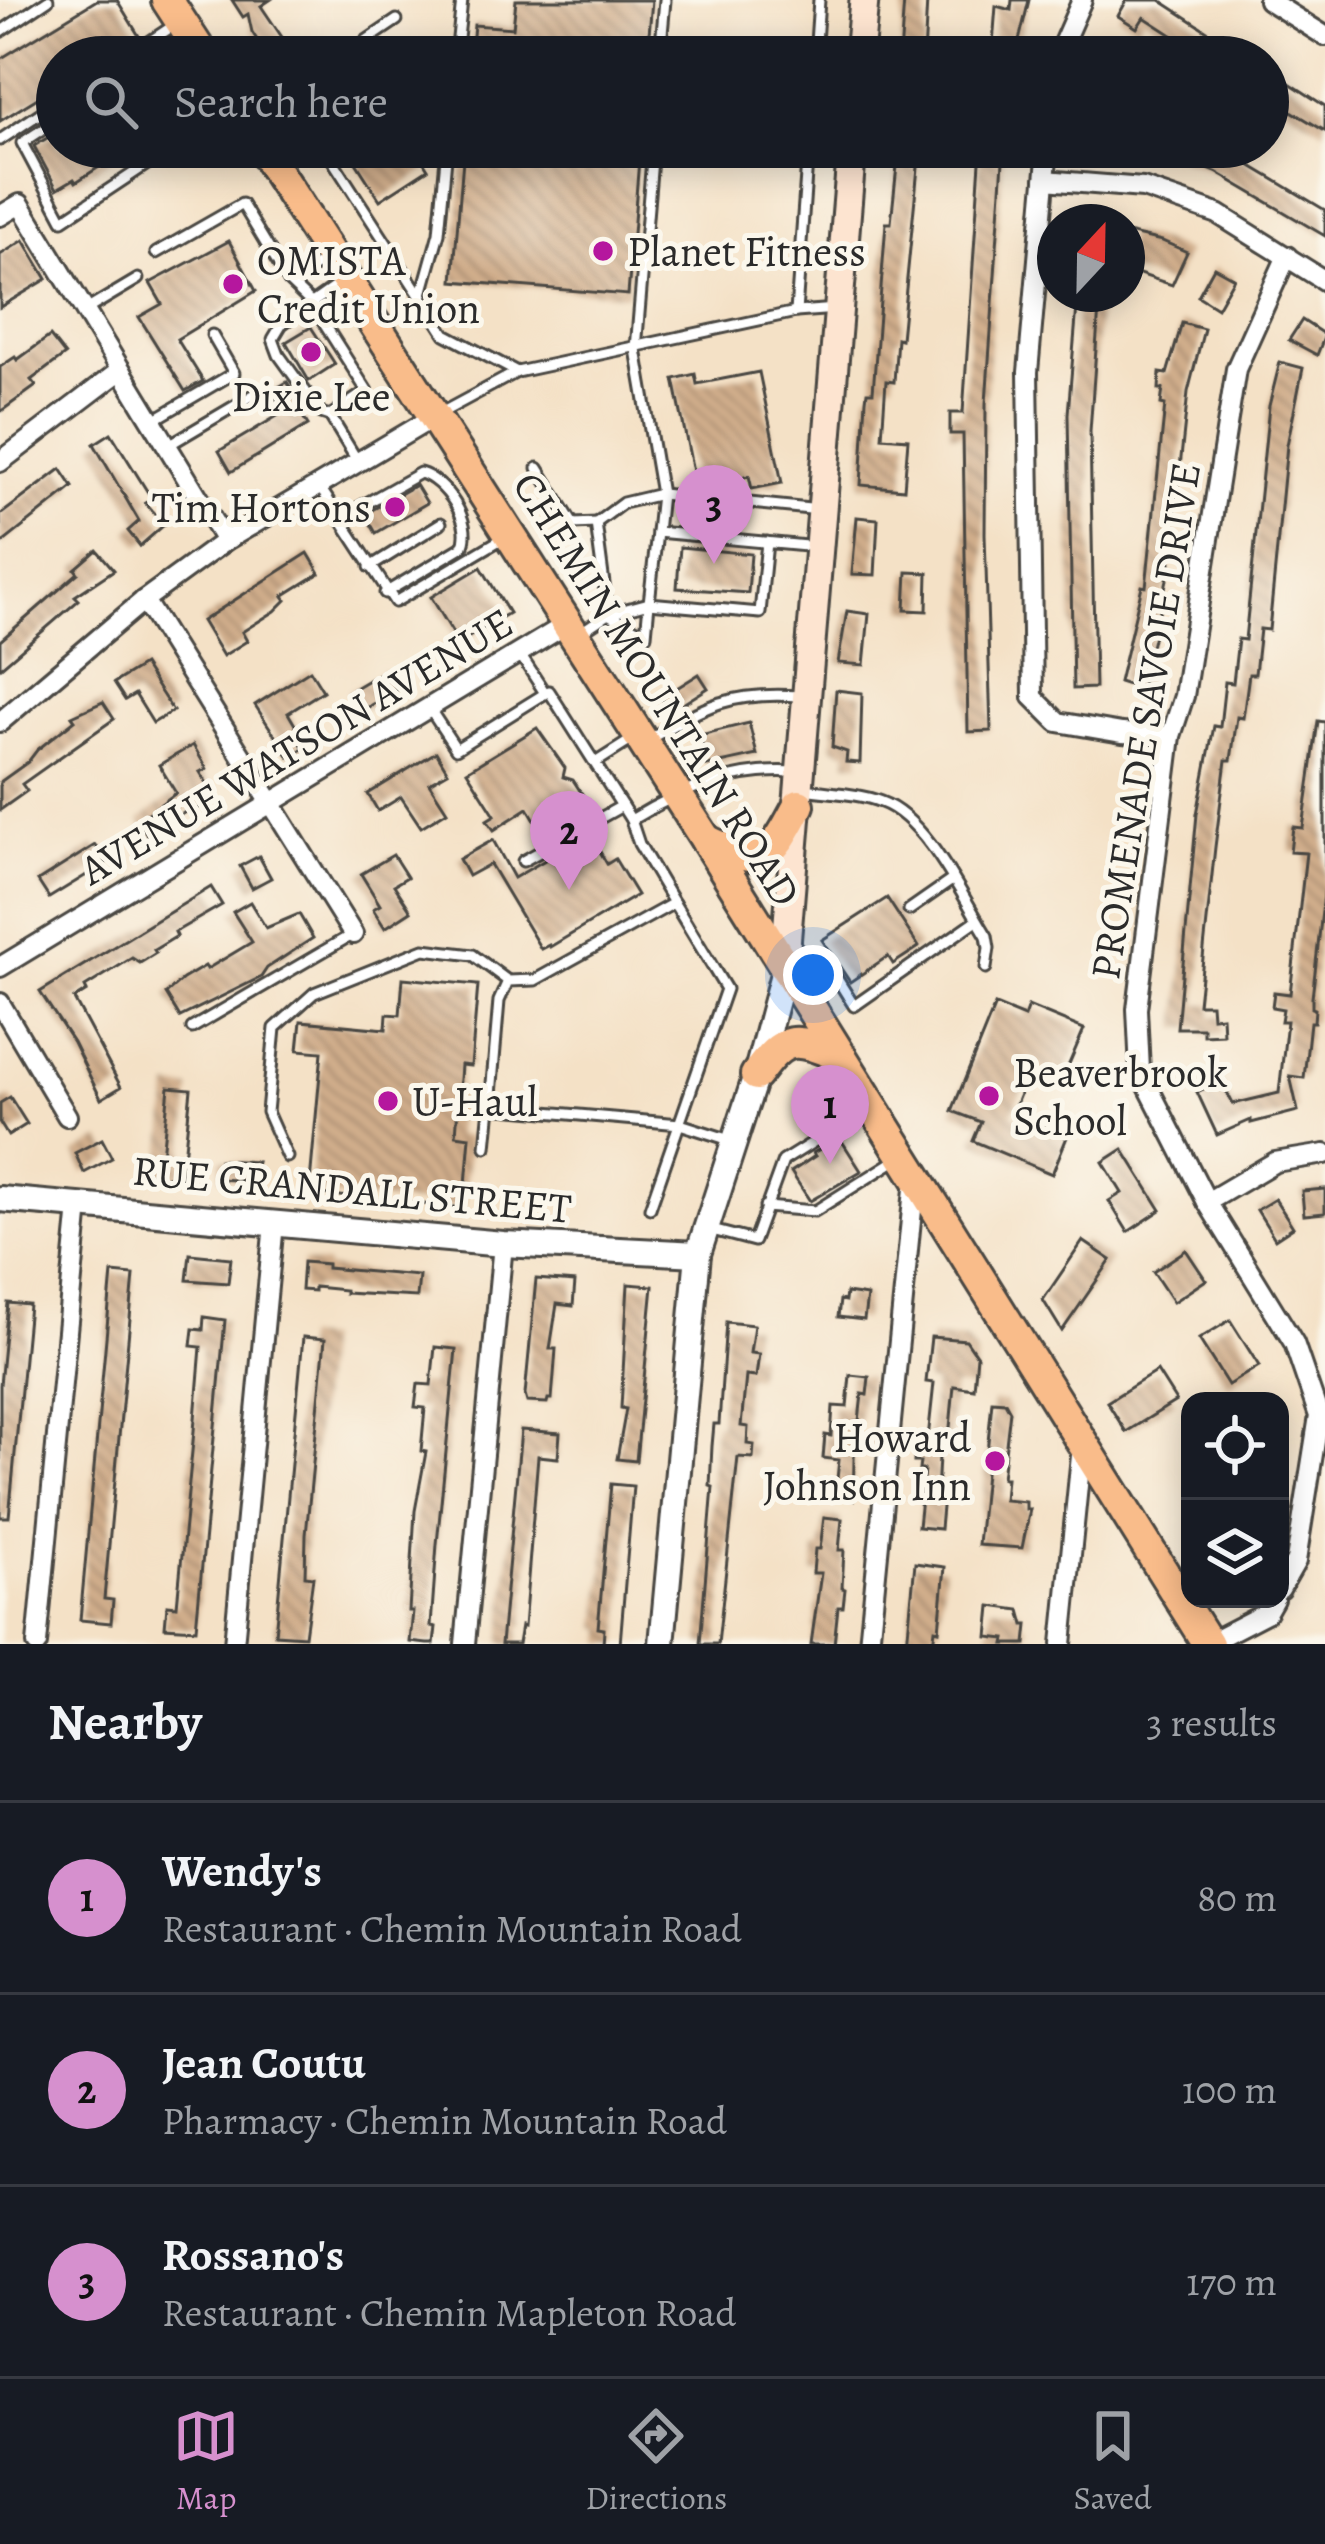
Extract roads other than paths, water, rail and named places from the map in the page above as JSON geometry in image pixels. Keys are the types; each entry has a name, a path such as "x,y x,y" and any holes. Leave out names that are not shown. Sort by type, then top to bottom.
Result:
{"main road":[{"path":"861,36 864,0"},
{"name":"CHEMIN MOUNTAIN ROAD","path":"276,168 706,840 1208,1644"},
{"path":"784,970 850,168"},
{"path":"706,840 741,857 761,856 778,844 800,789"},
{"path":"756,1075 775,1048 802,1040 837,1055"}],"street":[{"path":"1067,36 1082,0"},
{"path":"1268,0 1325,36"},
{"path":"1046,168 1028,372 1033,697 1058,722 1172,736"},
{"path":"1045,181 1143,188 1218,214 1325,281"},
{"path":"0,216 20,204 225,542"},
{"name":"PROMENADE SAVOIE DRIVE","path":"1287,256 1236,369 1184,696 1172,736 1137,1009 1140,1071 1207,1202 1294,1343 1319,1416 1296,1561 1289,1573"},
{"path":"0,461 121,370"},
{"path":"0,722 144,600 225,542 434,416"},
{"path":"144,600 353,934"},
{"name":"AVENUE WATSON AVENUE","path":"0,967 519,653 571,630"},
{"path":"662,1644 698,1254 756,1075 784,970"},
{"path":"0,1003 67,1115"},
{"path":"1207,1202 1275,1162 1325,1154"},
{"path":"869,1644 908,1168"},
{"name":"RUE CRANDALL STREET","path":"0,1199 503,1244 698,1254"},
{"path":"37,1644 79,1206"},
{"path":"234,1644 274,1223"},
{"path":"465,1644 503,1244"},
{"path":"1062,1644 1082,1444"},
{"path":"1208,1644 1269,1608"}],"lane":[{"path":"0,32 48,0"},
{"path":"458,36 462,0"},
{"path":"662,36 665,0"},
{"path":"816,36 819,0"},
{"path":"373,36 397,20"},
{"path":"0,140 36,116"},
{"path":"36,134 22,143 63,220 141,168"},
{"path":"338,168 445,334 517,372"},
{"path":"422,294 439,233 445,168"},
{"path":"608,614 646,635 661,494 636,349 651,168"},
{"path":"796,312 806,168"},
{"path":"156,253 242,204 367,391 330,416"},
{"path":"290,281 339,268"},
{"path":"339,268 310,303 282,324 273,339 279,355 321,413 330,416 358,462"},
{"path":"85,311 138,279"},
{"path":"434,416 517,372 796,312 839,309"},
{"path":"152,422 234,373 212,335"},
{"path":"167,446 260,391"},
{"path":"538,467 573,524 596,523 623,503 661,494 822,511"},
{"path":"340,518 420,473 434,478 466,526 466,543 385,593"},
{"path":"320,486 395,602 509,534"},
{"path":"370,567 441,523"},
{"path":"596,523 608,614"},
{"path":"657,532 820,547"},
{"path":"571,630 649,603 760,613 766,542"},
{"path":"519,653 544,693"},
{"path":"429,708 456,749 549,691 631,820 639,844 726,988 650,1208"},
{"path":"595,763 703,706 756,693 807,697"},
{"path":"631,820 699,784 774,771 800,789 878,800 898,809 921,832 952,880 989,948 986,968"},
{"path":"523,861 622,806"},
{"path":"909,910 952,880"},
{"path":"287,1157 267,1112 275,1028 314,993 424,950 473,955 508,981 535,980 674,903"},
{"path":"836,976 854,1006 977,920"},
{"path":"192,1028 353,934"},
{"path":"486,1147 499,1001 508,981"},
{"path":"490,1107 680,1124 733,1141"},
{"path":"705,1228 754,1241 783,1160 869,1107"},
{"path":"765,1207 815,1211 908,1168"},
{"path":"775,1178 777,1193 796,1212"}],"place":[{"name":"Planet Fitness","path":"603,251"},
{"name":"OMISTA Credit Union","path":"233,284"},
{"name":"Dixie Lee","path":"311,352"},
{"name":"Tim Hortons","path":"395,507"},
{"name":"Rossano's","path":"714,564"},
{"name":"Jean Coutu","path":"569,890"},
{"name":"Beaverbrook School","path":"989,1096"},
{"name":"U-Haul","path":"388,1101"},
{"name":"Wendy's","path":"830,1164"},
{"name":"Howard Johnson Inn","path":"995,1461"}]}
